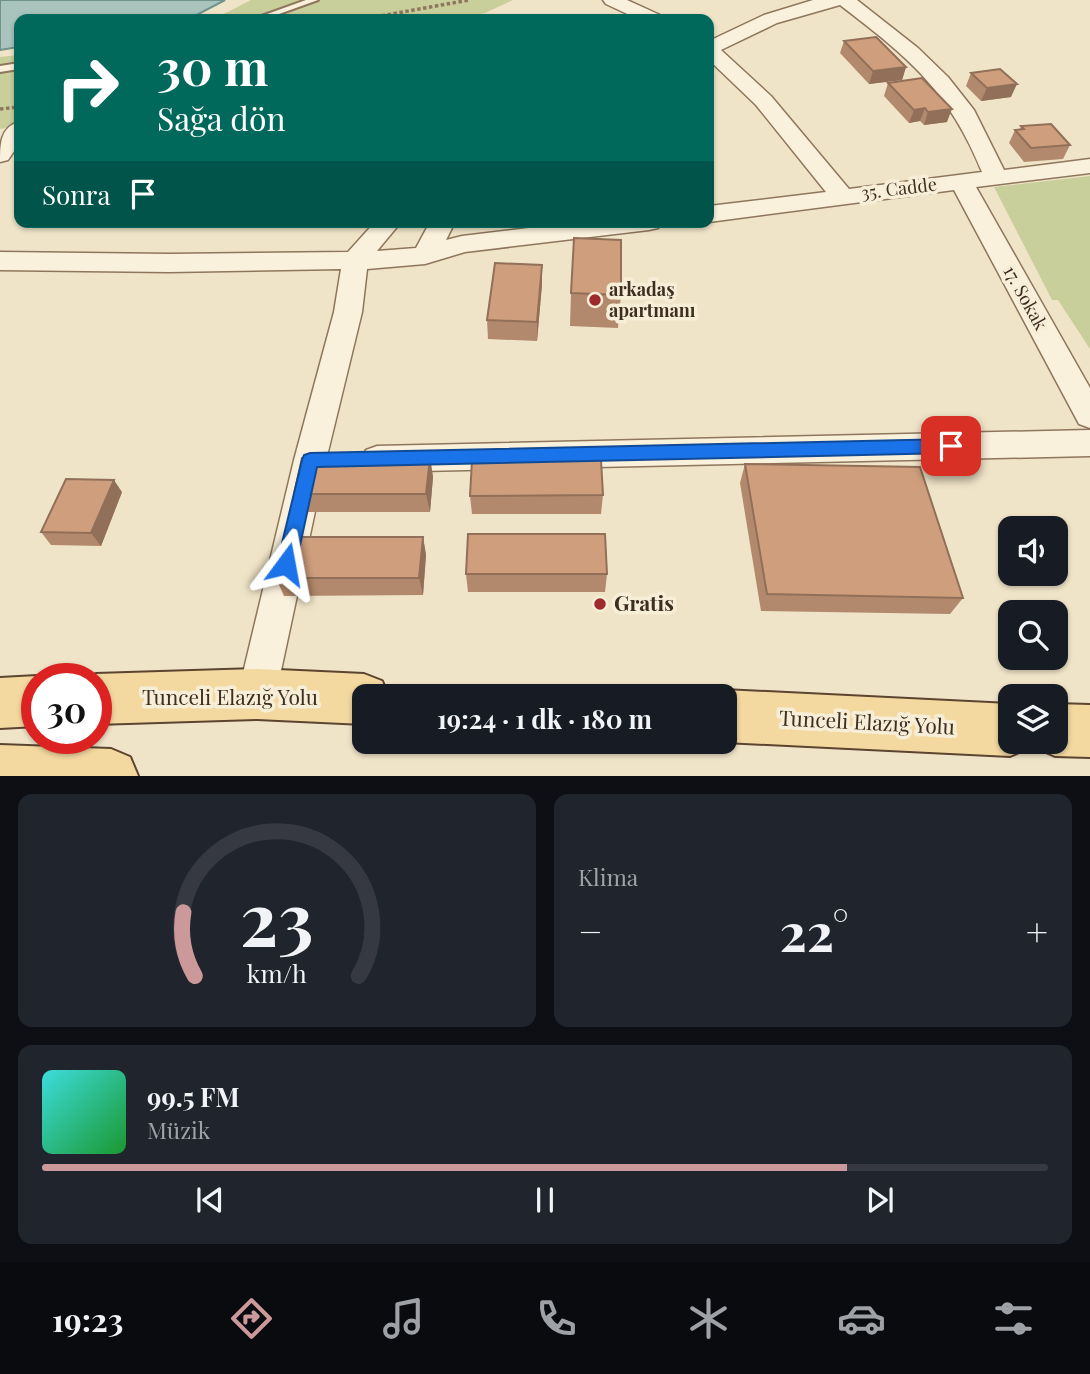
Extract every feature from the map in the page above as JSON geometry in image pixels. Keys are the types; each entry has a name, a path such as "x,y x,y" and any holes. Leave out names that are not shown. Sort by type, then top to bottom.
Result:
{"main road":[{"name":"Tunceli Elazığ Yolu","path":"112,699 257,694 352,698"},
{"path":"0,703 21,702"},
{"name":"Tunceli Elazığ Yolu","path":"737,717 998,729"},
{"path":"1068,730 1090,731"},
{"path":"0,772 111,775"}],"street":[{"path":"612,0 633,14"},
{"path":"714,47 740,30 775,16 837,0"},
{"path":"845,0 904,46 956,101 977,134 996,178"},
{"path":"714,54 784,124 842,197"},
{"path":"0,155 14,136"},
{"name":"35. Cadde","path":"714,213 1090,166"},
{"name":"17. Sokak","path":"961,181 1090,416"},
{"path":"257,694 333,460 355,260 384,228"},
{"path":"425,256 440,228"},
{"path":"0,261 169,263 355,260 425,256 463,244 598,228"},
{"path":"333,460 1090,443"}],"lane":[{"path":"272,14 314,0"}],"path":[{"path":"392,14 469,0"}],"green space":[{"path":"251,0 513,0 480,14 224,14"},
{"path":"14,56 14,127 0,129 0,57"},
{"path":"1090,176 1090,349 1058,300 1052,300 994,187"}],"water":[{"path":"0,0 225,0 198,14 14,14 14,48 0,50"}],"building":[{"path":"876,37 906,67 873,71 844,41"},
{"path":"1000,69 1017,84 987,88 971,73"},
{"path":"922,78 952,109 928,112 925,108 914,110 888,83"},
{"path":"1051,124 1070,145 1031,148 1015,130 1024,129 1021,126"},
{"path":"574,238 621,240 621,295 571,293"},
{"path":"495,263 542,265 537,322 487,320"},
{"path":"302,458 430,458 426,494 294,494"},
{"path":"472,460 601,460 603,495 470,496"},
{"path":"745,464 920,467 963,598 767,594"},
{"path":"66,479 114,480 91,533 41,532"},
{"path":"468,534 605,534 607,574 466,574"},
{"path":"285,537 423,537 419,578 276,578"}],"place":[{"name":"arkadaş apartmanı","path":"595,300"},
{"name":"Gratis","path":"600,604"}],"route":[{"path":"286,564 310,460 951,446"}]}
